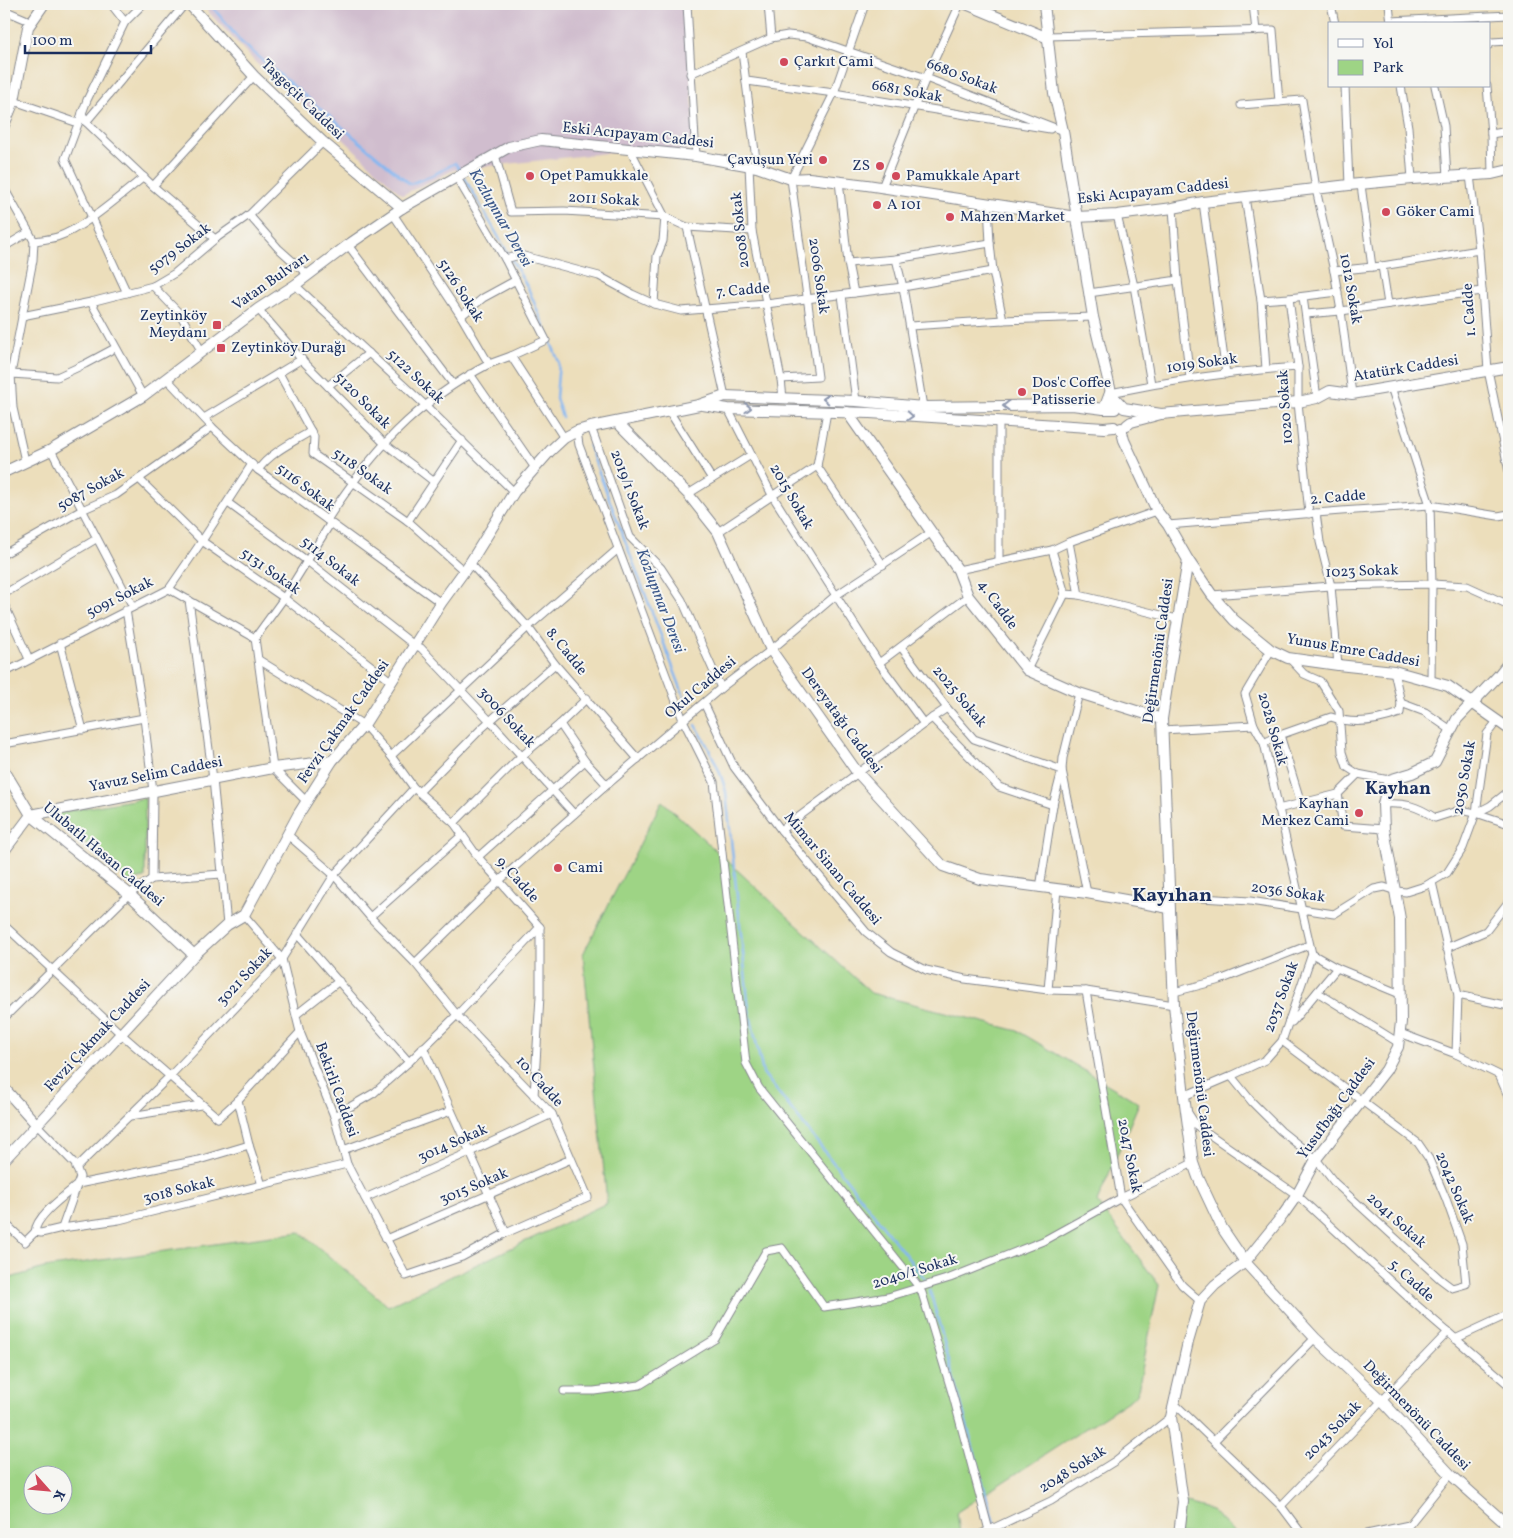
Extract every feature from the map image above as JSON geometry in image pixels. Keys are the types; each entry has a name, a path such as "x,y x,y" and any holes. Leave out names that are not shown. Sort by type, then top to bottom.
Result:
{"street":[{"path":"4,123 14,101 28,27 44,4"},
{"path":"111,4 125,22"},
{"path":"82,123 82,113 125,22 143,4"},
{"path":"127,293 65,159 82,123 185,4"},
{"name":"Taşgeçit Caddesi","path":"189,4 254,76 397,211"},
{"path":"687,4 696,156"},
{"path":"768,4 771,38"},
{"path":"791,179 834,93 850,52 865,4"},
{"path":"882,187 926,78 966,4 1048,37 1273,30 1279,102 1241,105"},
{"path":"1044,4 1054,93 1063,131 1093,317 1110,393 1119,408 1130,415 1116,427"},
{"path":"1253,4 1256,31"},
{"path":"1331,4 1335,22"},
{"path":"1389,4 1391,22 1509,15"},
{"path":"4,10 32,22"},
{"name":"6680 Sokak","path":"690,74 771,38 788,35 807,36 926,78 1063,131"},
{"path":"1490,44 1492,42 1509,41"},
{"name":"2008 Sokak","path":"742,52 747,81 753,166 752,231 781,379 783,399"},
{"path":"153,186 254,76"},
{"name":"6681 Sokak","path":"747,81 834,93 914,108 1063,131"},
{"path":"1345,88 1349,185"},
{"path":"1401,88 1408,127 1412,179"},
{"path":"1435,88 1444,126 1447,177"},
{"path":"1487,88 1492,174"},
{"name":"1012 Sokak","path":"1279,102 1302,100 1316,189 1338,292 1352,394"},
{"path":"14,101 82,123 215,239"},
{"path":"1491,134 1509,131"},
{"name":"Eski Acıpayam Caddesi","path":"397,211 469,172 509,147 541,140 696,156 753,166 791,179 809,178 839,181 1076,217 1117,215 1203,202 1349,185 1470,174 1492,174 1509,170"},
{"name":"5079 Sokak","path":"22,316 91,302 153,286 175,273 215,239 250,215 323,142"},
{"path":"630,149 665,216 663,241 657,256 654,304"},
{"name":"2011 Sokak","path":"495,155 511,212 564,211 665,216 687,228 752,231"},
{"name":"1. Cadde","path":"1470,174 1479,250 1488,370 1509,472"},
{"path":"34,241 56,237 69,232 144,177"},
{"path":"307,802 273,768 255,638 284,598 352,482 384,443 425,405 453,384 489,364 546,340 507,258 458,178"},
{"name":"2006 Sokak","path":"781,379 818,377 791,179"},
{"path":"839,181 848,264 854,293"},
{"path":"1361,185 1372,267"},
{"path":"4,188 34,241 33,260 22,316 7,375 25,461"},
{"path":"1245,197 1260,300 1266,369"},
{"path":"1203,202 1226,374"},
{"path":"988,204 993,271 1003,320"},
{"path":"1173,208 1178,280 1190,378"},
{"name":"Vatan Bulvarı","path":"4,472 50,450 143,396 258,309 295,285 397,211"},
{"name":"5126 Sokak","path":"397,211 489,364"},
{"path":"250,215 278,248 308,275"},
{"path":"1117,215 1134,286 1152,384"},
{"path":"687,228 725,396"},
{"path":"4,248 29,232"},
{"path":"848,264 896,259 990,242"},
{"path":"348,245 453,384"},
{"path":"1334,272 1479,250"},
{"name":"7. Cadde","path":"507,258 520,254 599,276 654,304 682,311 766,304 903,287 993,271"},
{"path":"896,259 910,326 922,407"},
{"path":"1382,266 1388,304"},
{"path":"461,316 483,298 516,280"},
{"path":"1089,293 1178,280"},
{"name":"5122 Sokak","path":"295,285 425,405 514,492"},
{"path":"153,286 180,314 202,352"},
{"path":"1306,314 1341,311 1482,291"},
{"path":"1260,300 1338,292"},
{"path":"842,294 856,400"},
{"path":"1303,297 1317,398"},
{"name":"1020 Sokak","path":"1289,298 1298,367 1298,402 1313,513 1331,586 1338,665"},
{"path":"91,302 143,396"},
{"name":"5120 Sokak","path":"258,309 302,359 384,443 434,481"},
{"path":"910,326 1093,317"},
{"path":"7,375 58,377 115,348"},
{"path":"328,386 369,353"},
{"path":"511,356 564,438"},
{"path":"204,418 302,359"},
{"name":"1019 Sokak","path":"1110,393 1190,378 1298,367"},
{"name":"Atatürk Caddesi","path":"1160,414 1298,402 1317,398 1330,391 1352,394 1509,367"},
{"name":"5118 Sokak","path":"278,373 314,437 313,454 408,521 467,567"},
{"path":"470,374 536,468"},
{"name":"5116 Sokak","path":"167,379 255,467 441,603"},
{"path":"1391,387 1430,505 1432,584 1431,680"},
{"path":"1104,410 1110,393"},
{"path":"700,405 725,396 856,400 922,407 1072,405 1104,410 1119,408 1160,414"},
{"path":"700,405 728,408 848,412 1116,427 1160,414"},
{"name":"Fevzi Çakmak Caddesi","path":"4,1160 194,955 227,925 244,915 332,761 364,724 514,492 536,468 564,438 577,431 700,405"},
{"name":"2015 Sokak","path":"728,408 772,495 879,663 924,724"},
{"path":"1119,408 1111,412 1109,418 1124,440 1139,420"},
{"path":"669,411 712,479"},
{"path":"828,412 817,466 883,565"},
{"name":"4. Cadde","path":"848,412 958,570 968,596 1027,670 1079,693 1162,719"},
{"path":"999,421 1000,561"},
{"name":"Dereyatağı Caddesi","path":"617,422 688,494 718,532 770,650 857,772 943,866 980,879 1087,893 1169,908"},
{"name":"5087 Sokak","path":"4,554 82,510 116,495 212,426"},
{"name":"2019/1 Sokak","path":"591,427 630,537 661,568 682,600 721,688"},
{"name":"Yunus Emre Caddesi","path":"1116,427 1158,511 1212,595 1234,620 1271,650 1288,658 1394,671 1431,680 1448,686 1509,729"},
{"name":"5091 Sokak","path":"4,673 169,588 255,467 277,451 311,431"},
{"path":"577,431 579,445 683,720 714,782 746,1063 759,1088 919,1287 953,1396 989,1532"},
{"path":"408,521 462,440"},
{"path":"50,450 82,510 129,608 153,791 152,879"},
{"path":"688,494 751,455"},
{"path":"718,532 817,466"},
{"name":"5131 Sokak","path":"138,478 202,541 284,598 392,682"},
{"name":"5114 Sokak","path":"228,503 306,560 414,645"},
{"name":"2. Cadde","path":"1168,525 1430,505 1498,516 1509,514"},
{"path":"958,570 1052,550 1069,542 1158,511"},
{"name":"Okul Caddesi","path":"415,963 499,881 607,785 721,688 835,596 932,532"},
{"path":"4,594 96,539"},
{"path":"1069,542 1079,595"},
{"path":"391,756 429,718 528,627 618,549"},
{"path":"1027,670 1065,594 1052,550"},
{"name":"Değirmenönü Caddesi","path":"1188,560 1177,619 1162,730 1174,1005 1193,1163 1222,1228 1245,1262 1315,1338 1381,1400 1450,1474 1507,1521"},
{"name":"8. Cadde","path":"467,567 528,627 555,664 587,698 638,759"},
{"name":"1023 Sokak","path":"1212,595 1331,586 1432,584 1467,586 1509,605"},
{"path":"169,588 255,638"},
{"path":"1065,594 1079,595 1177,619"},
{"path":"879,663 968,596"},
{"path":"189,600 213,779 227,925"},
{"path":"4,604 28,659"},
{"path":"60,643 83,730"},
{"name":"3006 Sokak","path":"414,645 421,648 461,690 574,814"},
{"name":"2025 Sokak","path":"901,647 947,708 974,739 1062,770"},
{"name":"2028 Sokak","path":"1271,650 1245,694 1254,725 1264,743 1302,909"},
{"path":"1288,658 1304,674 1320,681 1339,712 1342,752 1347,767 1358,774 1389,780 1412,773 1435,762 1457,719 1509,662"},
{"name":"9. Cadde","path":"259,660 364,724 417,790 454,823 478,857 540,927"},
{"name":"3021 Sokak","path":"76,1168 169,1077 282,959 334,875 417,790 490,721 555,664"},
{"path":"1264,743 1280,735 1331,717 1340,721 1379,721 1400,713 1401,703 1394,671"},
{"path":"1040,888 1053,805 1079,693"},
{"path":"454,823 522,756 587,698"},
{"name":"Mimar Sinan Caddesi","path":"704,703 734,767 781,830 866,932 891,952 926,970 965,979 1048,990 1086,991 1174,1005"},
{"path":"1401,703 1425,712 1451,730"},
{"path":"781,830 857,772 947,708"},
{"path":"4,744 144,718"},
{"path":"932,718 999,787 1053,805"},
{"name":"2050 Sokak","path":"1396,891 1406,892 1425,886 1447,873 1463,848 1476,813 1487,734 1498,720"},
{"path":"560,724 585,761 607,785"},
{"path":"1162,730 1254,725"},
{"path":"1280,735 1301,803"},
{"name":"Yavuz Selim Caddesi","path":"31,815 273,768 332,761"},
{"path":"478,857 585,761"},
{"name":"Ulubatlı Hasan Caddesi","path":"4,770 31,815 129,894 194,955"},
{"path":"1062,770 1087,893"},
{"path":"1278,809 1338,794 1358,774"},
{"name":"Yusufbağı Caddesi","path":"1179,1534 1183,1502 1171,1416 1200,1301 1215,1285 1245,1262 1283,1215 1297,1195 1316,1158 1386,1070 1399,1038 1401,1022 1400,919 1384,829 1383,804 1389,780"},
{"path":"1476,813 1490,806 1509,791"},
{"path":"1338,794 1343,826 1384,829"},
{"path":"1383,804 1405,803 1426,811 1435,818 1460,810 1476,813 1509,824"},
{"path":"4,851 31,815"},
{"name":"10. Cadde","path":"288,835 334,875 370,918 415,963 457,1014 552,1114 588,1197 506,1233 462,1257 406,1276"},
{"path":"370,918 462,835"},
{"path":"4,1018 129,894 152,879 222,874"},
{"path":"1432,882 1458,995 1456,1054"},
{"name":"2036 Sokak","path":"1169,896 1250,900 1334,914 1374,889 1384,887 1396,891"},
{"path":"1048,990 1057,890"},
{"path":"1446,948 1486,931 1509,901"},
{"name":"2037 Sokak","path":"1184,1096 1265,1060 1282,1042 1312,954 1302,909"},
{"name":"Bekirli Caddesi","path":"244,915 282,959 300,1032 334,1116 347,1164 406,1276"},
{"path":"4,925 120,1033 218,1118 238,1100 300,1032"},
{"path":"334,1116 374,1093 409,1062 540,927"},
{"path":"534,1096 540,996 540,927"},
{"path":"297,934 409,1062"},
{"path":"1174,992 1220,980 1309,945"},
{"path":"1312,954 1336,968 1400,994"},
{"path":"1288,1026 1336,968"},
{"path":"297,1014 338,981"},
{"name":"2047 Sokak","path":"1086,991 1121,1198 1182,1286 1200,1301"},
{"path":"1317,992 1399,1038 1456,1054 1499,1075 1509,1098"},
{"path":"1458,995 1509,1006"},
{"name":"2042 Sokak","path":"1282,1042 1418,1143 1429,1159 1462,1244 1466,1284"},
{"path":"423,1047 506,1233"},
{"name":"2041 Sokak","path":"1231,1076 1258,1108 1281,1130 1316,1158 1334,1182 1440,1280 1452,1288 1466,1284"},
{"path":"4,1088 76,1168 80,1177 62,1228"},
{"path":"238,1100 249,1146 262,1185"},
{"path":"130,1116 201,1105"},
{"path":"343,1150 451,1111"},
{"name":"5. Cadde","path":"1186,1111 1196,1125 1297,1195 1455,1339 1509,1385"},
{"name":"3014 Sokak","path":"365,1198 552,1114"},
{"path":"36,1232 40,1219 78,1184 199,1160 249,1146"},
{"name":"3015 Sokak","path":"386,1239 571,1159"},
{"name":"2040/1 Sokak","path":"564,1390 594,1391 640,1385 715,1339 766,1251 782,1248 824,1307 888,1297 950,1278 1043,1241 1121,1198 1193,1163"},
{"name":"3018 Sokak","path":"4,1222 25,1242 36,1232 41,1233 119,1220 347,1164"},
{"path":"1455,1339 1509,1314"},
{"name":"2043 Sokak","path":"1281,1506 1448,1332"},
{"path":"1214,1441 1315,1338"},
{"path":"1174,1402 1281,1506 1302,1534"},
{"name":"2048 Sokak","path":"981,1534 989,1532 1059,1496 1115,1461 1171,1416"},
{"path":"1367,1534 1409,1525 1450,1474"},
{"path":"1500,1534 1507,1521"}],"shaded area":[{"path":"201,4 687,4 695,148 674,154 624,151 454,170 402,195 341,137 256,63"}],"green space":[{"path":"145,798 145,878 128,881 58,819 54,813"},
{"path":"662,801 871,993 1018,1031 1139,1103 1097,1202 1159,1285 1137,1395 957,1512 960,1534 4,1534 4,1280 44,1268 300,1232 388,1306 607,1203 583,954"},
{"path":"1183,1502 1211,1510 1236,1534 1179,1534"}],"waterway":[{"name":"Kozlupınar Deresi","path":"210,4 242,43 410,184 433,175 455,163 461,172"},
{"name":"Kozlupınar Deresi","path":"464,177 528,288 559,362 556,398 562,417"},
{"name":"Kozlupınar Deresi","path":"589,446 688,707"},
{"path":"696,725 717,766 726,792 749,1010 763,1073 926,1281"},
{"path":"930,1291 994,1523"}],"place":[{"name":"Çarkıt Cami","path":"784,62"},
{"name":"Çavuşun Yeri","path":"823,160"},
{"name":"ZS","path":"880,166"},
{"name":"Opet Pamukkale","path":"530,176"},
{"name":"Pamukkale Apart","path":"896,176"},
{"name":"A 101","path":"877,205"},
{"name":"Göker Cami","path":"1386,212"},
{"name":"Mahzen Market","path":"950,217"},
{"name":"Zeytinköy Meydanı","path":"217,325"},
{"name":"Zeytinköy Durağı","path":"221,348"},
{"name":"Dos'c Coffee Patisserie","path":"1022,392"},
{"name":"Kayhan Merkez Cami","path":"1359,813"},
{"name":"Cami","path":"558,868"}],"district":[{"name":"Kayhan","path":"1398,789"},
{"name":"Kayıhan","path":"1172,896"}]}
